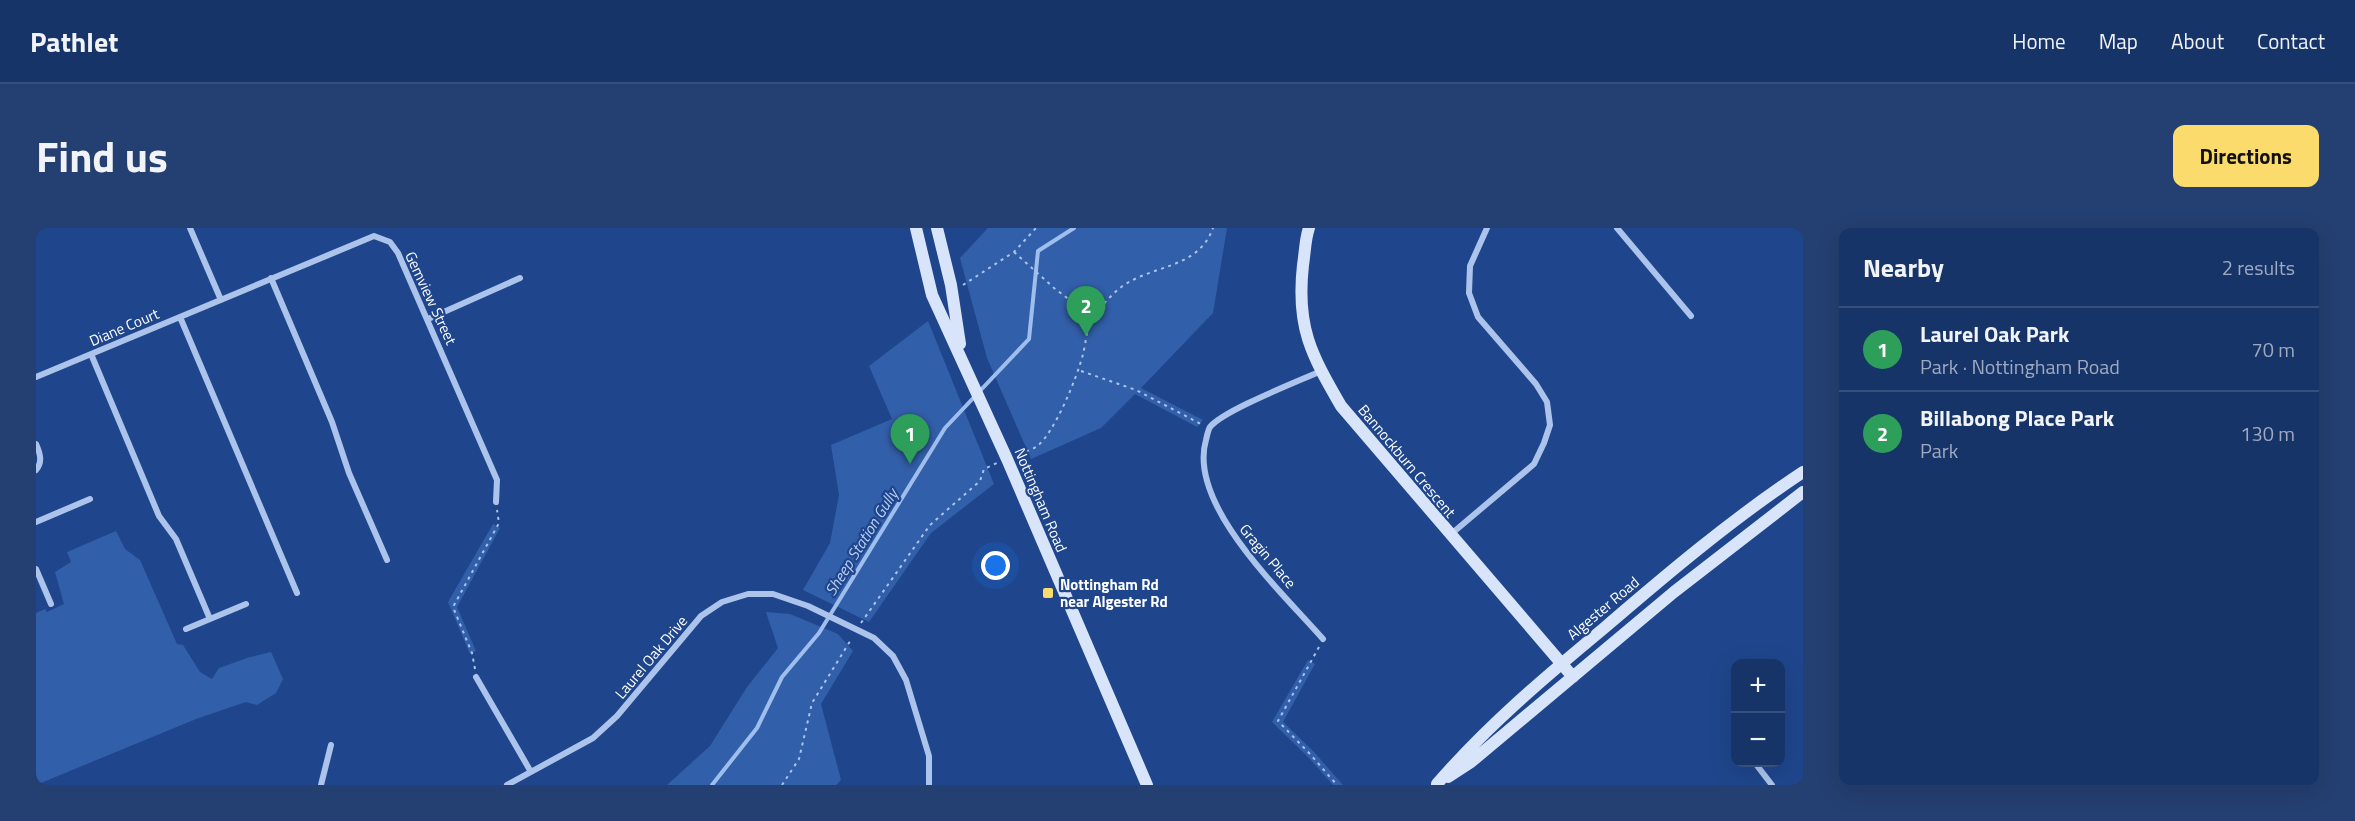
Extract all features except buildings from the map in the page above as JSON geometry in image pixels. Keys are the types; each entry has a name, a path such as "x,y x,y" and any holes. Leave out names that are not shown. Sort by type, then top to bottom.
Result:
{"street":[{"path":"190,228 220,300"},
{"name":"Nottingham Road","path":"916,228 932,295 963,360 982,409 1007,459 1147,785"},
{"name":"Nottingham Road","path":"937,228 951,285 963,360"},
{"name":"Bannockburn Crescent","path":"1310,228 1300,294 1305,334 1321,371 1341,406 1573,677"},
{"path":"1450,535 1534,464 1550,425 1547,402 1536,384 1478,317 1469,294 1470,266 1487,228"},
{"path":"1617,228 1691,316"},
{"name":"Gemview Street","path":"220,300 374,236 390,242 398,253 428,319 497,480 496,502"},
{"path":"271,278 332,422 349,473 387,560"},
{"path":"428,319 520,278"},
{"name":"Diane Court","path":"36,377 220,300"},
{"path":"180,317 297,593"},
{"path":"91,354 159,516 176,539 210,619"},
{"path":"1209,428 1225,415 1321,371"},
{"name":"Gragin Place","path":"1209,428 1202,455 1205,479 1219,511 1237,540 1323,639"},
{"path":"36,444 40,455 40,466 36,470"},
{"name":"Algester Road","path":"1436,785 1507,710 1710,539 1803,472"},
{"name":"Algester Road","path":"1436,785 1471,762 1674,592 1803,492"},
{"path":"36,522 90,499"},
{"path":"36,569 51,604"},
{"name":"Laurel Oak Drive","path":"507,785 592,738 617,716 700,616 722,602 748,594 773,594 808,606 857,629 874,638 893,656 906,680 929,756 929,785"},
{"path":"186,629 246,604"},
{"path":"476,677 531,772"},
{"path":"321,785 331,745"},
{"path":"1758,767 1772,785"}],"path":[{"path":"962,286 1014,252 1036,228"},
{"path":"782,785 799,759 812,703 857,629 930,525 980,481 984,469 1036,447 1042,440 1070,395 1080,370 1092,317 1120,288 1188,259 1203,248 1213,228"},
{"path":"1014,252 1054,288 1092,317"},
{"path":"1080,370 1136,390 1209,428"},
{"path":"476,677 472,653 453,607 499,523 496,502"},
{"path":"1323,639 1278,721 1337,785"}],"shaded area":[{"path":"988,228 1227,228 1213,313 1141,388 1203,420 1197,427 1135,394 1101,428 1031,459 987,358 960,258"},
{"path":"928,321 994,484 931,533 869,622 803,590 830,543 839,495 831,445 892,419 869,366"},
{"path":"493,524 500,528 457,607 476,651 470,654 448,602"},
{"path":"116,531 125,549 140,560 177,644 183,645 200,672 212,679 219,668 271,652 283,679 276,693 257,705 246,702 196,719 36,785 36,613 45,609 47,612 64,604 55,572 71,562 67,552"},
{"path":"766,612 790,614 838,634 853,651 821,704 841,780 836,785 667,785 710,746 747,687 778,648"},
{"path":"1308,660 1315,664 1283,722 1343,785 1333,785 1272,722"}],"waterway":[{"name":"Sheep Station Gully","path":"712,785 757,728 782,677 819,633 945,428 1029,339 1038,251 1074,228"}],"place":[{"name":"Billabong Place Park","path":"1086,336"},
{"name":"Laurel Oak Park","path":"910,464"},
{"name":"Nottingham Rd near Algester Rd","path":"1048,593"}]}
